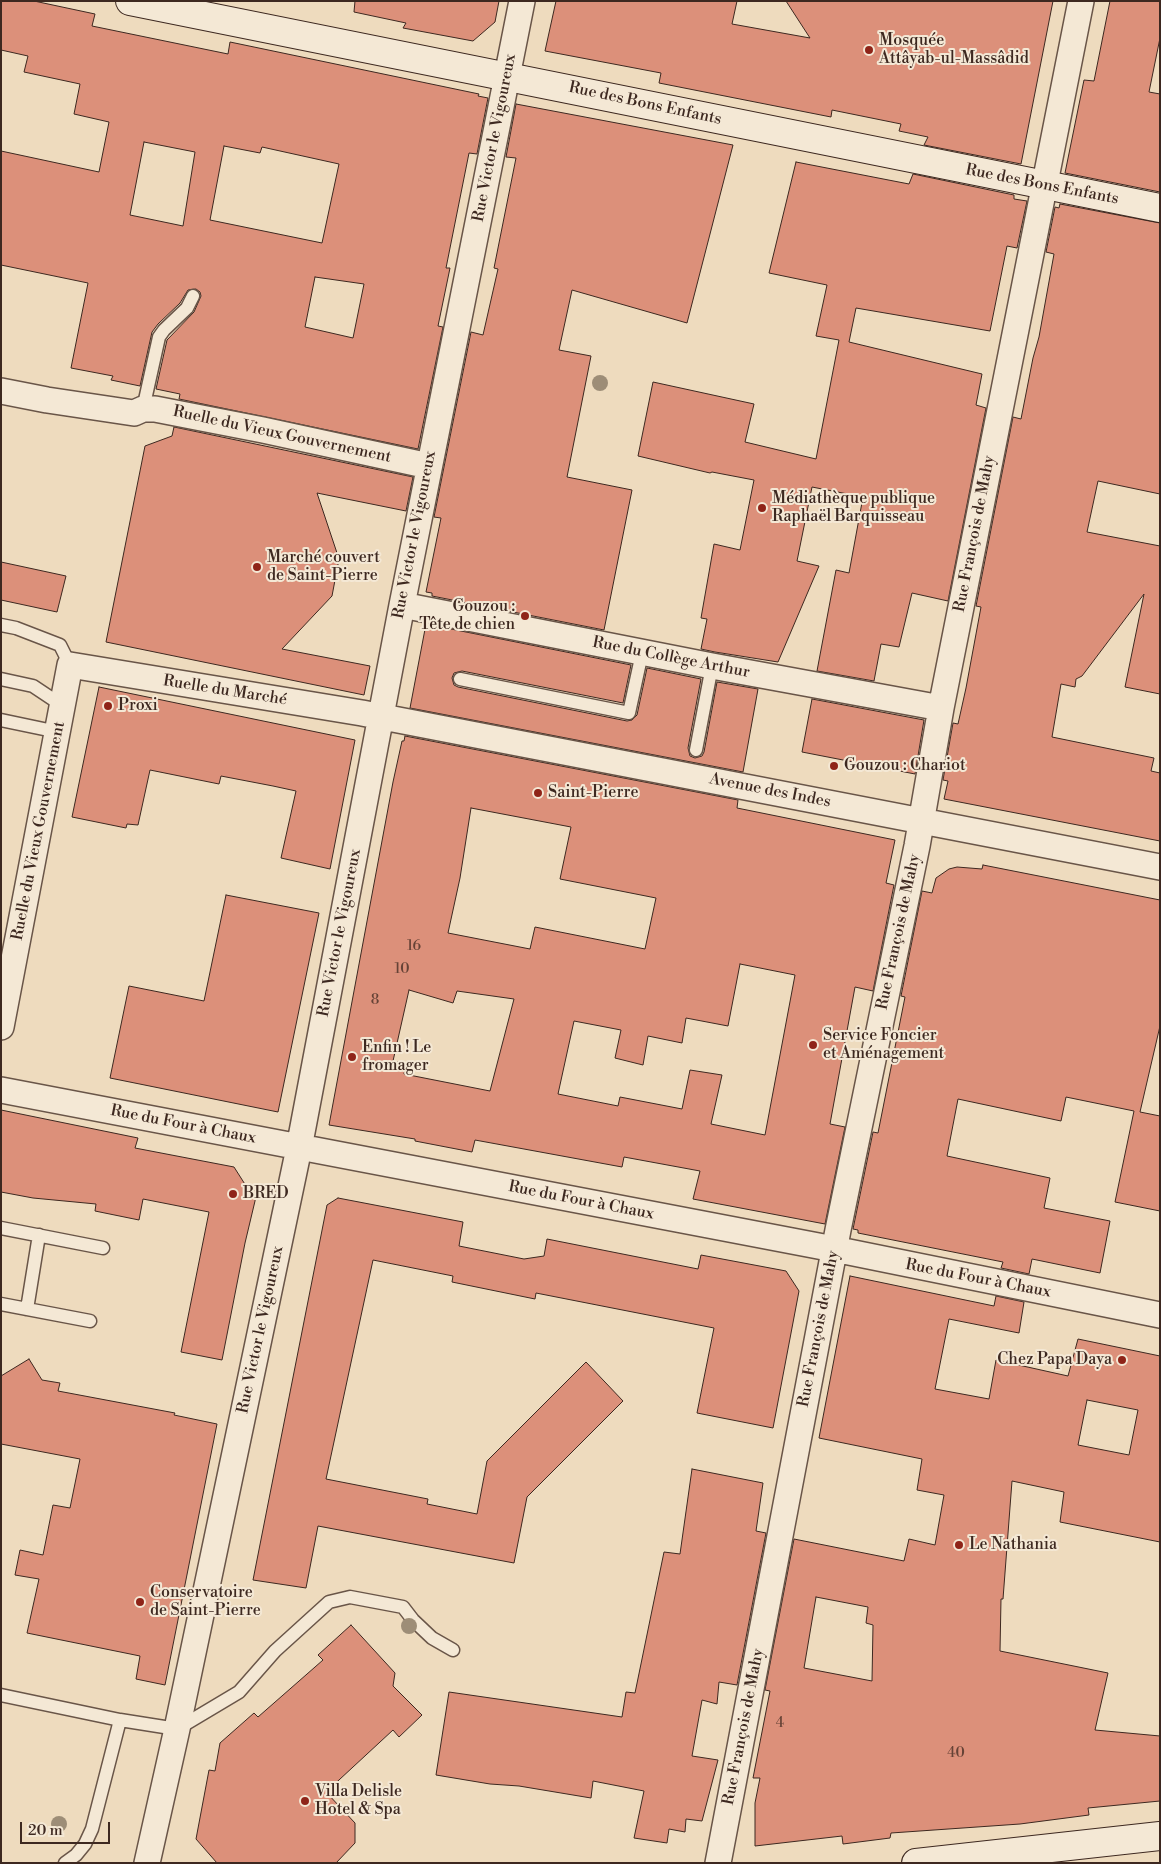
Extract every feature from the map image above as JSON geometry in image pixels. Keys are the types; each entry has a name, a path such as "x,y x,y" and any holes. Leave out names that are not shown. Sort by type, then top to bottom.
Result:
{"street":[{"name":"Rue des Bons Enfants","path":"130,1 1160,208"},
{"name":"Rue Victor le Vigoureux","path":"147,1863 299,1148 380,717 522,1"},
{"name":"Rue François de Mahy","path":"718,1863 834,1249 921,820 941,708 1081,1"},
{"name":"Ruelle du Vieux Gouvernement","path":"1,391 48,400 139,411 154,409 263,430 429,466"},
{"name":"Rue du Collège Arthur","path":"402,605 642,653 941,708"},
{"name":"Ruelle du Vieux Gouvernement","path":"1,1027 70,665"},
{"name":"Ruelle du Marché","path":"70,665 380,717"},
{"name":"Avenue des Indes","path":"380,717 921,820 1160,868"},
{"name":"Rue du Four à Chaux","path":"2,1094 834,1249 1160,1315"},
{"path":"930,1862 1160,1836"}],"lane":[{"path":"139,411 159,337 187,308 193,296"},
{"path":"1,625 16,628 60,645 70,665"},
{"path":"460,679 629,713 642,653"},
{"path":"696,750 712,666"},
{"path":"1,679 33,686 63,706"},
{"path":"1,720 58,732"},
{"path":"1,1228 103,1248"},
{"path":"27,1309 39,1235"},
{"path":"1,1304 90,1321"},
{"path":"1,1695 120,1720 177,1729 239,1692 275,1651 329,1602 350,1597 403,1607 413,1620 432,1638 453,1650"},
{"path":"65,1863 76,1855 85,1844 92,1829 120,1720"}],"building":[{"path":"1,1 34,1 95,14 92,26 228,54 230,42 479,94 478,96 488,98 477,154 469,153 446,268 450,268 438,326 443,327 418,449 179,399 180,394 156,389 167,340 194,312 201,296 200,292 196,289 188,290 180,303 152,332 140,386 111,380 113,376 71,368 88,283 1,265 1,151 99,172 109,122 74,114 80,84 24,72 28,56 1,50","holes":["144,142 195,152 183,226 130,215","224,146 260,153 262,147 339,164 322,243 210,220","315,277 364,284 353,338 305,327"]},
{"path":"355,1 499,1 495,22 473,41 403,28 406,23 354,12"},
{"path":"556,1 737,1 732,24 810,38 786,1 1053,1 1021,164 924,145 928,137 899,131 901,124 832,110 831,117 659,83 661,73 545,51"},
{"path":"1110,1 1160,1 1160,38 1149,92 1160,94 1160,192 1065,173 1084,80 1094,81"},
{"path":"516,104 733,145 687,323 572,290 559,350 591,356 567,477 632,490 604,630 432,596 432,593 426,592 441,518 434,517 471,332 483,335 498,269 494,268 516,158 506,157"},
{"path":"796,162 909,184 913,174 1014,195 1014,199 1027,201 1017,248 1007,246 990,331 856,308 849,342 982,374 976,405 986,408 948,601 912,593 899,647 881,644 874,681 817,671 836,570 849,573 863,497 812,487 797,561 819,566 778,662 715,652 701,649 707,619 701,618 714,544 740,550 754,480 710,473 638,456 653,382 754,404 745,442 816,459 839,340 816,336 827,285 769,273"},
{"path":"1060,204 1160,223 1160,494 1098,481 1087,532 1160,546 1160,694 1125,687 1144,594 1082,676 1076,679 1075,687 1061,684 1052,737 1154,758 1151,771 1160,773 1160,841 944,799 948,781 943,780 953,723 958,724 966,688 981,607 976,606 1013,417 1021,419 1039,337 1054,254 1046,252 1055,207 1059,208"},
{"path":"174,427 413,477 406,511 317,493 339,559 332,596 282,649 370,666 364,695 106,642 145,446 172,436"},
{"path":"1,562 66,576 57,612 1,600"},
{"path":"426,624 631,665 623,703 462,671 454,673 452,678 454,685 458,687 627,721 632,720 637,715 647,668 701,679 688,748 690,756 695,758 702,756 704,752 717,682 758,689 743,772 410,708"},
{"path":"99,687 355,740 330,869 281,858 296,791 273,786 221,776 219,784 150,770 138,825 127,824 126,828 72,817"},
{"path":"812,699 924,720 915,774 802,752"},
{"path":"405,736 738,800 737,808 895,840 886,883 894,885 873,991 855,987 830,1124 845,1127 825,1224 693,1199 700,1171 624,1157 622,1167 475,1140 472,1152 415,1141 415,1139 329,1125 393,782 402,741 404,741","holes":["471,808 571,827 560,879 656,898 645,949 535,927 530,949 448,933 460,878","740,964 795,975 765,1135 711,1124 722,1075 690,1070 682,1109 620,1097 618,1106 558,1094 574,1021 621,1030 615,1058 643,1065 648,1036 682,1043 686,1018 728,1026","409,990 453,1003 457,991 514,999 490,1091 404,1074 406,1064 393,1061"]},
{"path":"983,865 1160,900 1160,1026 1140,1112 1160,1116 1160,1211 1115,1202 1134,1111 1066,1097 1061,1121 958,1099 947,1156 1050,1178 1044,1208 1110,1221 1100,1273 1032,1259 1029,1274 1001,1268 1003,1262 858,1233 858,1230 853,1229 873,1132 878,1133 905,997 901,996 922,891 932,893 936,878 949,869 957,867 982,869"},
{"path":"226,895 319,913 278,1112 110,1078 129,986 204,1001"},
{"path":"1,1110 138,1138 135,1148 234,1167 248,1189 256,1191 222,1360 181,1352 209,1212 143,1199 139,1220 95,1211 96,1204 33,1198 1,1192"},
{"path":"338,1198 463,1222 459,1246 524,1259 544,1256 547,1239 698,1269 701,1255 786,1271 799,1291 773,1428 697,1413 714,1328 536,1293 535,1299 452,1282 453,1276 373,1260 326,1479 428,1499 427,1504 477,1514 487,1461 586,1362 623,1401 527,1497 514,1563 318,1526 306,1588 253,1580 327,1205"},
{"path":"850,1276 994,1306 996,1296 1024,1302 1019,1333 949,1319 935,1389 989,1399 996,1360 1068,1376 1078,1339 1160,1356 1160,1542 1060,1522 1064,1492 1012,1481 1003,1599 1001,1599 1000,1651 1108,1673 1095,1730 1160,1736 1160,1801 1088,1808 1089,1815 1020,1824 891,1833 890,1838 843,1844 842,1836 755,1846 755,1803 760,1778 753,1778 770,1691 765,1690 794,1539 904,1561 909,1539 935,1545 944,1495 917,1490 922,1459 819,1438","holes":["1087,1400 1138,1410 1129,1455 1078,1445","816,1597 868,1607 866,1623 873,1625 872,1681 804,1668"]},
{"path":"29,1359 42,1380 60,1383 58,1391 175,1413 174,1415 217,1424 165,1685 136,1679 140,1656 27,1633 39,1579 15,1575 20,1550 43,1555 53,1505 70,1508 80,1459 1,1444 1,1376"},
{"path":"692,1469 763,1483 756,1531 766,1533 737,1685 719,1682 717,1704 702,1700 692,1756 718,1760 702,1821 686,1819 685,1832 669,1829 667,1843 634,1838 644,1791 593,1781 591,1798 436,1775 449,1692 622,1717 626,1692 635,1693 664,1552 680,1554"},
{"path":"351,1625 395,1673 393,1686 422,1715 399,1737 393,1730 326,1792 355,1823 355,1843 336,1863 217,1863 196,1839 209,1770 215,1771 220,1743 254,1713 258,1717 323,1660 318,1655"}],"place":[{"name":"Mosquée Attâyab-ul-Massâdid","path":"869,50"},
{"name":"Médiathèque publique Raphaël Barquisseau","path":"762,508"},
{"name":"Marché couvert de Saint-Pierre","path":"257,567"},
{"name":"Gouzou : Tête de chien","path":"525,616"},
{"name":"Proxi","path":"108,706"},
{"name":"Gouzou : Chariot","path":"834,766"},
{"name":"Saint-Pierre","path":"538,793"},
{"name":"Service Foncier et Aménagement","path":"813,1045"},
{"name":"Enfin ! Le fromager","path":"352,1057"},
{"name":"BRED","path":"233,1194"},
{"name":"Chez Papa Daya","path":"1122,1360"},
{"name":"Le Nathania","path":"959,1545"},
{"name":"Conservatoire de Saint-Pierre","path":"140,1602"},
{"name":"Villa Delisle Hotel & Spa","path":"305,1801"}]}
